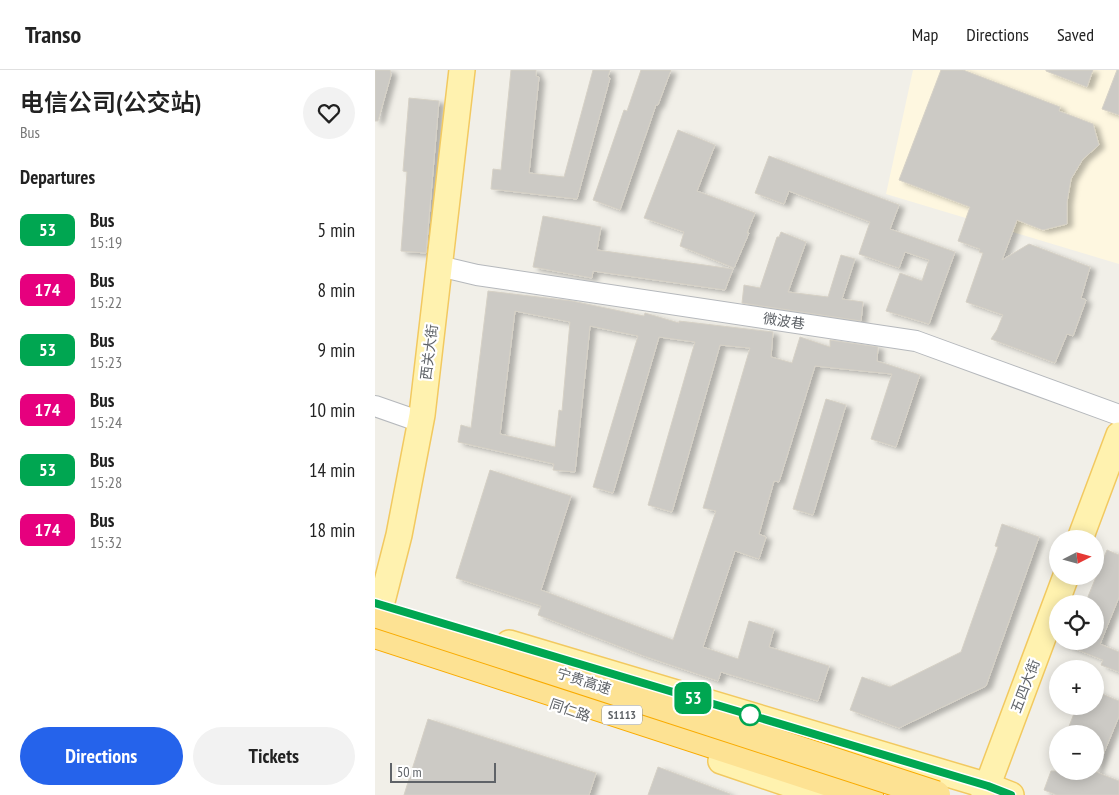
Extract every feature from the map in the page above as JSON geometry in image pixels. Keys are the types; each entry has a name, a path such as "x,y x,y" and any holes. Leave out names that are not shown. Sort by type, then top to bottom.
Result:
{"highway":[{"name":"宁贵高速","path":"377,607 936,795"},
{"name":"宁贵高速","path":"375,634 869,795"}],"main road":[{"name":"西关大街","path":"375,630 377,607 399,535 421,422 462,70"},
{"path":"1083,530 1119,436"},
{"name":"五四大街","path":"986,790 1063,585"},
{"path":"377,607 986,790 1011,795"},
{"name":"同仁路","path":"375,644 822,795"}],"street":[{"name":"微波巷","path":"439,266 477,275 916,340 1119,415"},
{"path":"375,406 421,422"}],"shaded area":[{"path":"913,70 1119,70 1119,264 886,194"}],"building":[{"path":"375,70 390,70 391,75 378,121 375,121"},
{"path":"511,70 536,70 536,76 539,77 529,173 564,177 593,70 610,70 608,77 610,78 577,199 491,189 493,169 501,170"},
{"path":"641,70 671,70 658,105 656,105 620,210 593,200 624,110 627,111"},
{"path":"941,70 963,70 1060,107 1059,111 1093,124 1099,145 1083,159 1071,179 1067,202 1067,224 1043,230 1017,220 1002,260 1029,244 1090,267 1081,298 1086,300 1073,336 1067,334 1055,363 991,339 1003,315 966,302 983,253 979,252 980,249 958,241 970,207 899,180"},
{"path":"1046,70 1093,70 1087,87"},
{"path":"1117,70 1119,70 1119,115 1102,109"},
{"path":"409,98 439,101 426,253 401,251 407,172 403,171"},
{"path":"678,130 715,145 697,191 755,213 747,233 749,233 734,268 680,246 684,232 644,218"},
{"path":"769,156 899,205 890,229 955,252 929,324 886,311 900,273 922,281 929,260 905,252 899,268 859,254 870,222 789,191 784,204 755,193"},
{"path":"543,216 601,227 597,250 733,269 725,290 593,271 592,278 533,267"},
{"path":"781,232 806,242 788,292 828,297 841,255 855,259 842,299 863,302 861,321 742,303 744,285 760,288 777,237 779,237"},
{"path":"488,291 572,301 644,316 645,313 679,323 679,321 773,332 771,357 792,363 800,337 830,347 830,340 878,347 877,361 920,375 896,447 871,439 892,374 815,366 779,482 774,481 759,534 766,537 759,559 735,551 703,647 738,659 749,621 774,629 769,647 829,666 818,701 721,672 718,681 644,656 538,615 541,606 456,578 490,470 571,496 541,590 673,640 716,511 703,508 750,348 720,345 672,512 648,505 695,342 659,337 613,493 593,487 638,336 590,326 575,472 553,470 554,464 458,442 461,425 471,428","holes":["515,311 570,322 562,411 559,410 555,447 500,434"]},
{"path":"826,399 846,405 813,515 793,509"},
{"path":"1002,524 1039,537 986,686 899,728 850,710 862,677 890,687 961,652 998,547 995,546"},
{"path":"1107,550 1119,555 1119,597 1104,634 1104,595 1089,595 1093,585 1104,585 1104,557"},
{"path":"1104,646 1119,652 1119,672 1104,666 1103,660 1078,650 1104,650"},
{"path":"1104,695 1119,701 1119,716 1104,753 1104,725 1070,725 1073,715 1104,715"},
{"path":"428,719 596,773 589,795 404,795"},
{"path":"658,767 730,794 730,795 648,795"},
{"path":"1104,775 1119,781 1119,795 1057,795 1044,790 1049,776 1049,780 1104,780"}],"bus line":[{"name":"53","path":"375,603 988,786 1011,795"}]}
